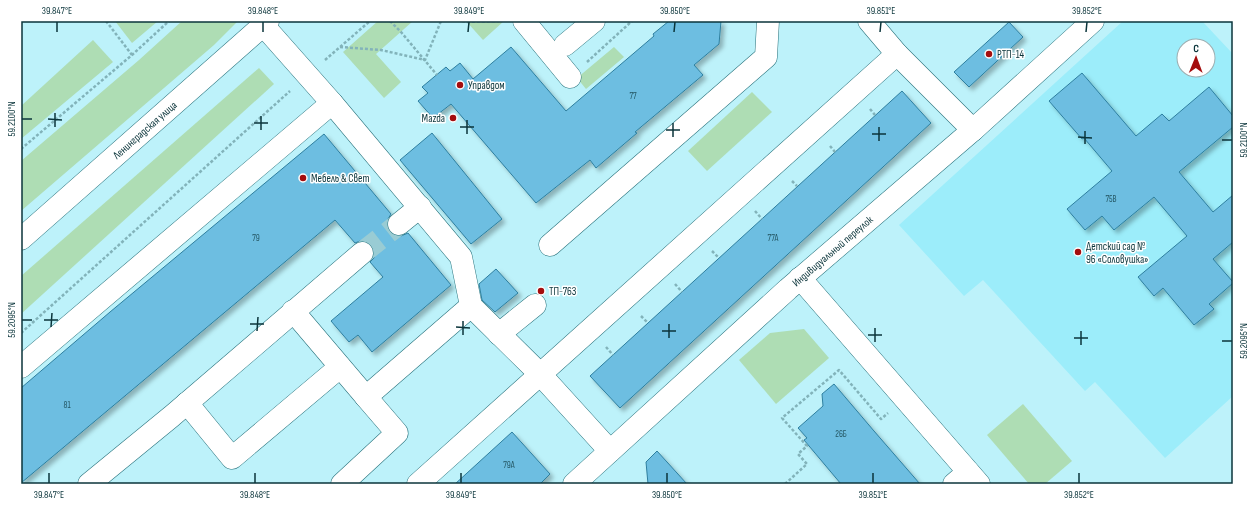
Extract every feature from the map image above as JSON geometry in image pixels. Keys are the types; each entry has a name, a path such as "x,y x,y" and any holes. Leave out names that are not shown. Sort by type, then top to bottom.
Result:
{"street":[{"path":"524,21 570,77"},
{"path":"565,45 594,21"},
{"path":"550,245 766,57 768,21"},
{"path":"869,21 897,54 973,130"},
{"name":"Индивидуальный переулок","path":"574,484 800,278 973,130 1093,21"},
{"path":"265,23 307,76 332,103 461,257 471,306 540,374 610,451"},
{"name":"Ленинградская улица","path":"21,239 265,23"},
{"path":"418,484 897,54"},
{"path":"21,367 332,103"},
{"path":"399,224 420,207"},
{"path":"89,484 187,403 362,253"},
{"path":"800,278 967,480"},
{"path":"500,334 535,305"},
{"path":"366,396 471,306"},
{"path":"293,311 397,433 342,484"},
{"path":"187,403 232,458 340,367"}],"path":[{"path":"106,21 132,55"},
{"path":"21,149 132,55 169,21"},
{"path":"21,333 370,21"},
{"path":"390,21 437,75"},
{"path":"425,60 441,21"},
{"path":"462,21 499,21"},
{"path":"570,77 632,21"},
{"path":"340,47 381,50 425,60"},
{"path":"788,177 797,186"},
{"path":"753,209 762,219"},
{"path":"710,249 719,258"},
{"path":"673,283 682,292"},
{"path":"639,314 648,323"},
{"path":"604,345 613,355"},
{"path":"785,484 807,464 798,454 807,446 782,418 838,370 880,419 891,410"}],"shaded area":[{"name":"Детский сад № 96 «Соловушка»","path":"1123,21 1202,21 1233,54 1233,396 1165,458 1095,382 1085,391 983,280 964,296 899,225"}],"green space":[{"path":"115,21 158,21 132,43"},
{"path":"182,21 238,21 214,45 21,211 21,161 139,60"},
{"path":"378,21 413,21 376,54 401,82 384,98 343,52"},
{"path":"466,21 504,21 483,40"},
{"path":"93,40 113,62 21,139 21,106"},
{"path":"614,47 624,57 586,89 577,78"},
{"path":"259,68 274,84 21,314 21,276"},
{"path":"752,92 772,112 707,171 688,151"},
{"path":"804,329 829,358 776,404 739,360 770,333"},
{"path":"1023,404 1072,461 1045,484 1029,484 987,435"}],"building":[{"path":"669,21 721,21 719,44 694,65 703,75 635,132 637,133 596,168 590,160 536,203 451,104 433,118 418,101 428,93 422,87 446,67 450,71 460,63 473,79 511,47 566,111 654,36 653,34"},
{"name":"РТП-14","path":"1009,22 1023,37 969,87 954,72"},
{"path":"1082,73 1136,136 1162,114 1169,121 1209,87 1233,116 1233,127 1179,172 1213,212 1233,195 1233,242 1213,259 1233,283 1209,304 1214,309 1194,325 1163,288 1154,296 1138,277 1187,236 1154,197 1114,230 1102,216 1085,230 1067,209 1112,171 1084,138 1082,139 1049,101"},
{"path":"902,91 931,123 620,408 590,376"},
{"path":"432,133 502,219 471,244 400,160"},
{"path":"324,134 391,214 388,219 387,226 390,232 394,235 401,236 408,233 451,285 372,352 358,335 349,342 331,321 383,277 370,262 374,258 372,245 366,241 355,243 335,220 21,483 21,388"},
{"path":"496,269 518,293 495,312 482,300 479,284"},
{"path":"834,384 920,484 841,484 804,440 807,438 798,428 823,406 822,394"},
{"path":"512,432 550,474 540,484 455,484"},
{"path":"657,451 687,484 648,484 646,462"}],"tunnel":[{"path":"362,253 399,224"}],"place":[{"name":"РТП-14","path":"989,54"},
{"name":"Управдом","path":"460,85"},
{"name":"Mazda","path":"453,118"},
{"name":"Мебель & Свет","path":"303,178"},
{"name":"Детский сад № 96 «Соловушка»","path":"1078,252"},
{"name":"ТП-763","path":"541,291"}]}
